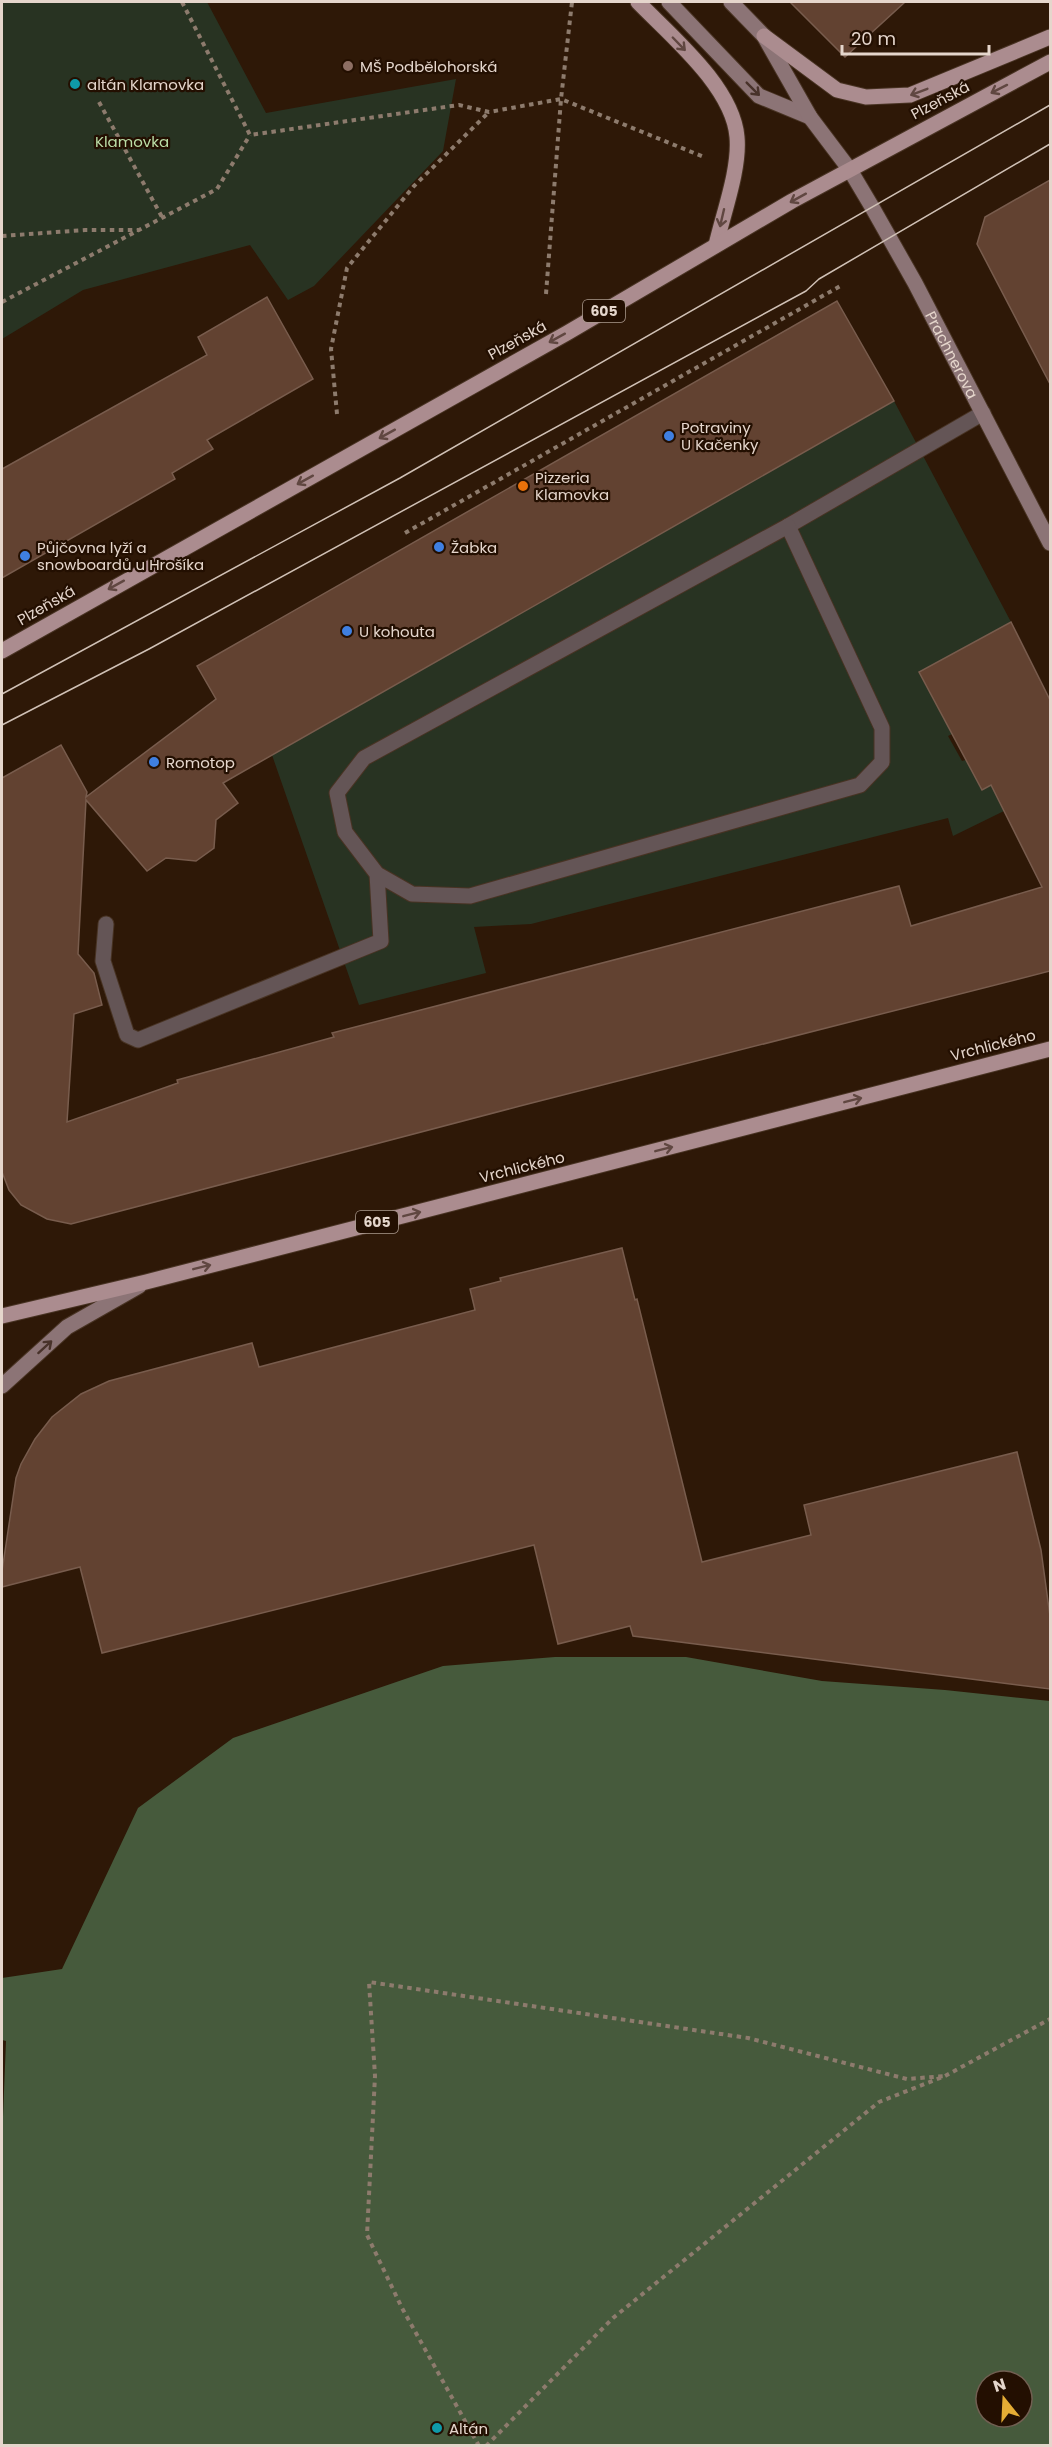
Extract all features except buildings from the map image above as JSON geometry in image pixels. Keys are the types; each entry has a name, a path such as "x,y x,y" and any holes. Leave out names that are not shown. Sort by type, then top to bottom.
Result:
{"main road":[{"path":"638,2 709,76 731,112 738,135 737,153 716,245"},
{"path":"669,2 759,96 810,117"},
{"name":"Prachnerova","path":"731,2 764,36 810,117 850,170 915,283 1050,543"},
{"path":"764,36 837,90 866,97 910,95 1050,37"},
{"name":"Plzeňská","path":"2,651 557,339 716,245 1050,62"},
{"name":"Vrchlického","path":"2,1316 146,1282 1050,1049"},
{"path":"2,1386 67,1327 146,1282"}],"lane":[{"path":"788,526 882,728 882,762 860,785 470,896 412,894 377,874 345,832 337,793 364,758 788,526 983,413"},
{"path":"106,924 103,961 127,1035 138,1040 381,941 377,874"}],"path":[{"path":"182,2 250,135"},
{"path":"546,294 561,99 572,2"},
{"path":"250,135 459,105 489,112 561,99 704,157"},
{"path":"99,102 162,218"},
{"path":"337,414 331,349 347,268 414,186 489,112"},
{"path":"2,302 217,189 250,135"},
{"path":"2,236 85,230 138,230"},
{"path":"405,533 842,285"},
{"path":"479,2445 402,2308 367,2235 375,2076 369,1982 748,2038 907,2079 945,2076"},
{"path":"486,2445 613,2318 879,2102 945,2076 1050,2019"}],"green space":[{"name":"Klamovka","path":"2,2 207,2 266,113 456,79 443,151 314,286 288,300 250,245 83,290 2,339"},
{"path":"894,401 1011,622 919,673 952,734 948,736 962,761 966,760 982,789 991,785 1004,811 953,836 948,818 531,924 474,927 486,973 359,1005 272,755"},
{"path":"555,1657 686,1657 822,1681 1050,1701 1050,2445 2,2445 2,2142 6,2041 2,2040 2,1978 62,1969 138,1808 233,1738 443,1666"}],"tram line":[{"path":"2,694 400,478 1050,105"},
{"path":"2,725 149,649 806,291 819,279 1050,144"}],"place":[{"name":"MŠ Podbělohorská","path":"348,66"},
{"name":"altán Klamovka","path":"75,84"},
{"name":"Potraviny U Kačenky","path":"669,436"},
{"name":"Pizzeria Klamovka","path":"523,486"},
{"name":"Žabka","path":"439,547"},
{"name":"Půjčovna lyží a snowboardů u Hrošíka","path":"25,556"},
{"name":"U kohouta","path":"347,631"},
{"name":"Romotop","path":"154,762"},
{"name":"Altán","path":"437,2428"}]}
